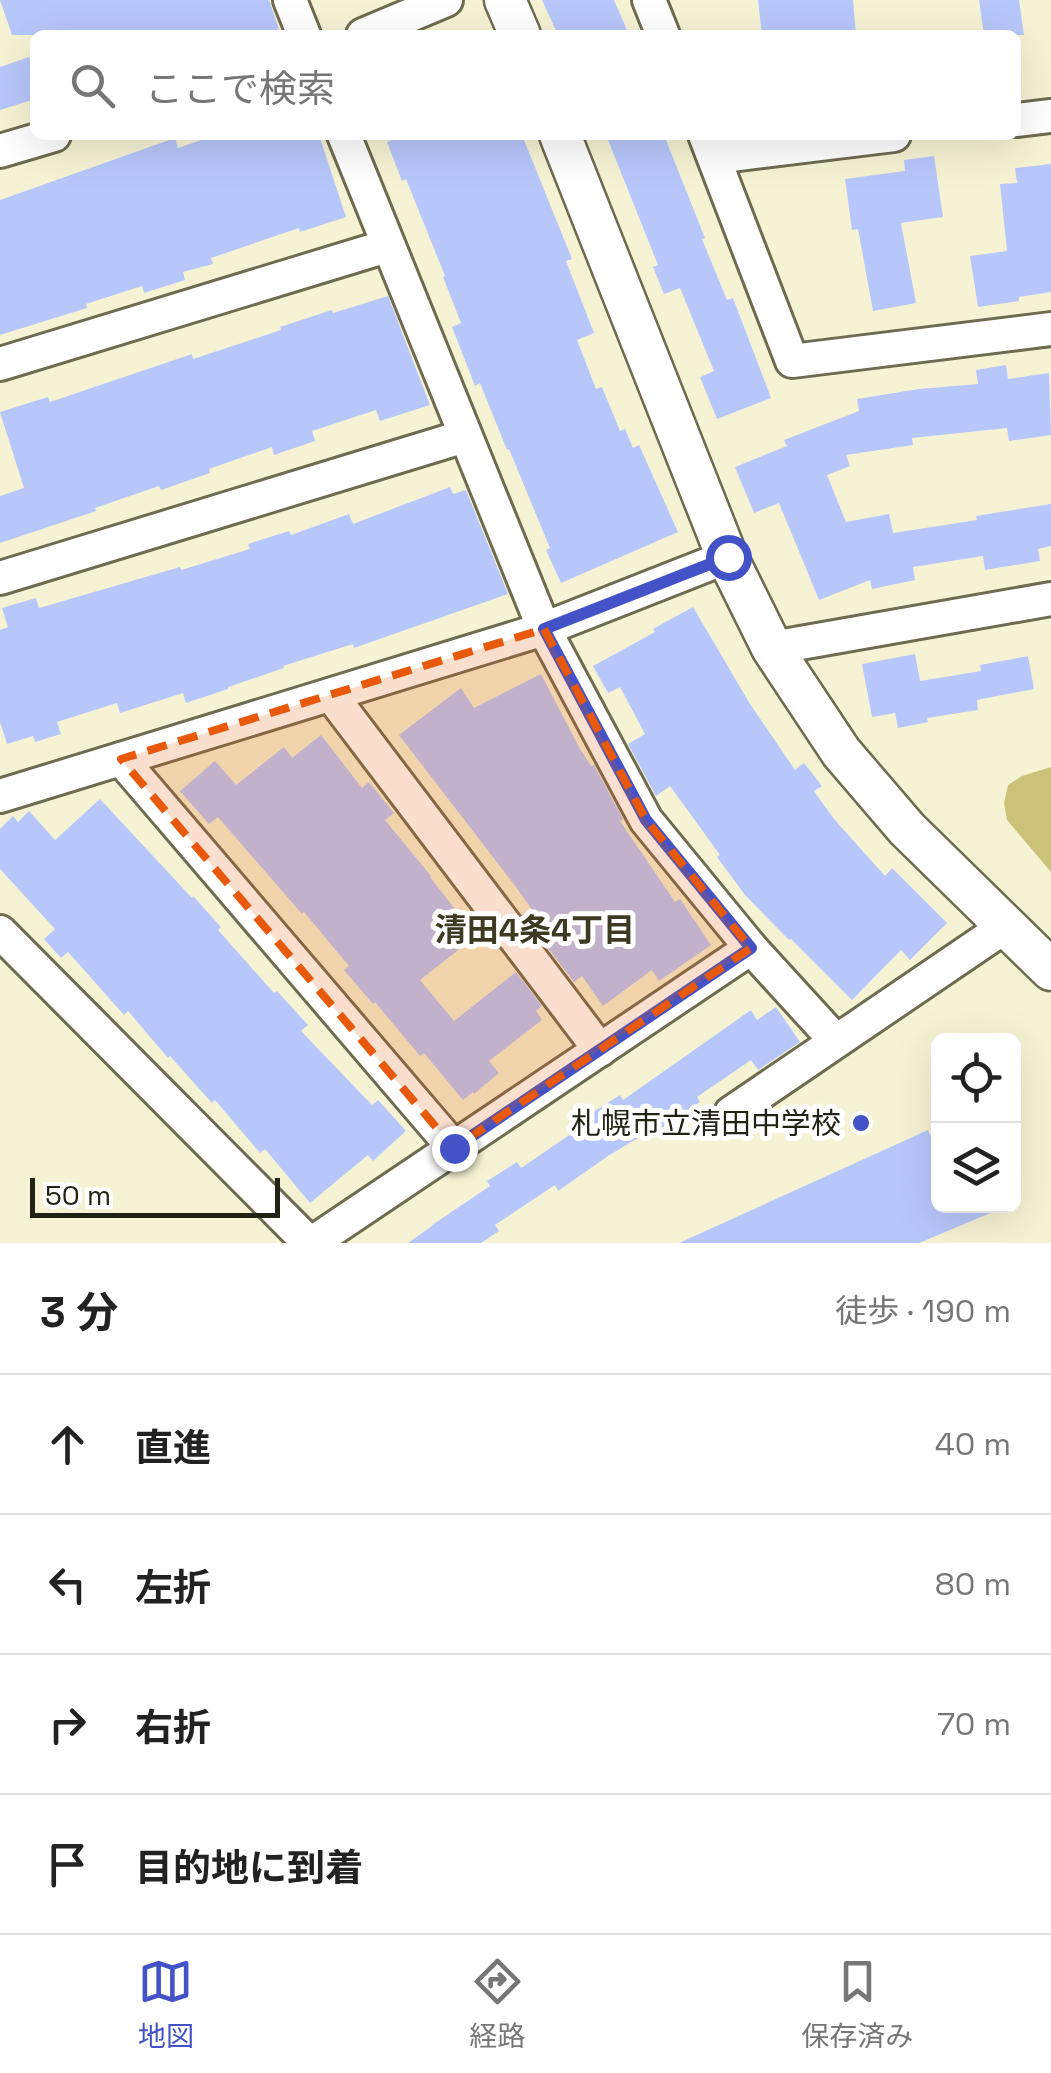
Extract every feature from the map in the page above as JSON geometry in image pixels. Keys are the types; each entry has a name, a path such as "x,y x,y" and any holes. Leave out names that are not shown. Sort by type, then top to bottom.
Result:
{"street":[{"path":"290,0 302,30"},
{"path":"375,30 446,0"},
{"path":"505,0 518,30"},
{"path":"649,0 662,30"},
{"path":"1021,119 1051,116"},
{"path":"0,152 38,140"},
{"path":"346,140 544,629 646,820 751,948 836,1040"},
{"path":"562,140 728,557 772,648 841,752 907,829 1051,970"},
{"path":"810,140 710,146 792,361 1051,329"},
{"path":"0,364 387,246"},
{"path":"0,578 465,436"},
{"path":"0,796 544,629 728,557"},
{"path":"772,648 1051,599"},
{"path":"331,695 600,1050"},
{"path":"122,758 454,1148"},
{"path":"730,1113 1006,926"},
{"path":"0,932 310,1243 751,948"}],"highlighted area":[{"path":"544,629 646,820 751,948 454,1148 121,759"}],"shaded area":[{"path":"1051,767 1051,872 1007,820 1004,803 1008,785"}],"building":[{"path":"0,0 269,0 279,29 30,30 30,35 12,35"},
{"path":"542,0 614,0 627,30 556,30"},
{"path":"758,0 853,0 856,30 761,30"},
{"path":"979,0 1019,0 1024,35 1021,30 983,30"},
{"path":"29,57 30,101 0,110 0,67"},
{"path":"169,140 176,140 178,148 201,140 321,140 346,217 300,232 299,228 211,258 213,264 183,272 185,280 144,293 142,286 0,335 0,200"},
{"path":"524,140 572,259 566,261 594,333 577,340 596,389 602,387 620,431 625,429 633,448 639,445 678,532 561,583 509,449 480,383 475,386 452,327 461,323 445,276 387,142"},
{"path":"608,140 666,140 705,238 702,239 727,300 733,298 771,398 717,419 700,377 714,371 680,288 664,294 653,267 658,265"},
{"path":"934,156 943,217 901,223 916,303 873,311 858,229 852,230 845,179 905,171 904,160"},
{"path":"1051,164 1051,292 978,307 970,256 1007,251 1000,184 1017,183 1015,168"},
{"path":"388,296 430,405 380,421 376,410 312,431 315,441 274,455 272,447 209,469 210,473 161,490 159,486 0,543 0,496 24,488 0,412 48,397 50,402 192,354 193,359 332,310 333,313"},
{"path":"1006,365 1008,379 1049,373 1051,435 1009,441 1007,428 912,438 913,445 846,455 850,466 827,475 846,522 889,514 893,533 1051,504 1051,546 1038,549 1040,561 985,570 983,556 913,567 915,580 872,589 870,580 819,600 779,503 754,513 735,467 787,446 784,440 859,411 857,399 978,384 976,370"},
{"path":"450,487 453,494 466,490 508,594 354,648 353,644 283,666 186,703 183,693 120,713 117,703 57,722 61,734 35,742 33,736 7,744 0,722 0,630 8,627 2,608 36,598 39,608 180,567 181,570 250,549 248,544 289,531 291,535 349,514 353,524"},
{"path":"693,607 750,704 795,770 804,763 822,786 814,791 834,819 885,876 892,868 947,923 910,960 901,950 852,1000 745,895 670,786 656,796 628,744 645,734 620,687 608,693 593,666"},
{"path":"915,654 920,681 981,671 980,665 1028,656 1034,689 977,700 978,710 927,718 928,722 898,728 895,713 872,717 862,664"},
{"path":"541,674 579,747 594,765 623,819 620,821 675,902 680,899 711,945 659,981 652,970 603,1006 582,976 574,982 548,948 555,942 399,735 461,688 474,708"},
{"path":"321,735 362,788 369,782 394,813 385,820 476,936 420,980 454,1021 516,972 542,1006 536,1011 542,1020 489,1061 499,1073 463,1100 424,1053 420,1056 373,1004 344,970 349,966 218,817 209,824 180,791 215,761 236,785 284,747 292,758"},
{"path":"100,799 221,927 218,930 274,993 277,991 308,1025 301,1031 372,1105 378,1100 406,1131 373,1161 368,1155 310,1203 265,1149 260,1153 215,1100 212,1103 168,1058 128,1011 124,1015 68,952 61,958 44,939 55,929 0,869 0,829 13,816 18,822 29,811 55,840"},
{"path":"776,1007 800,1042 758,1070 751,1060 697,1097 700,1102 656,1132 653,1129 608,1156 558,1191 555,1185 495,1225 499,1231 481,1243 408,1243 490,1186 487,1181 517,1162 521,1168 587,1123 584,1118 620,1095 623,1100 751,1010 757,1020"},
{"path":"928,1130 931,1213 990,1213 919,1243 679,1243"}],"place":[{"name":"札幌市立清田中学校","path":"861,1123"}],"district":[{"name":"清田4条4丁目","path":"535,930"}],"route":[{"path":"454,1148 751,948 646,820 544,629 728,557"}]}
